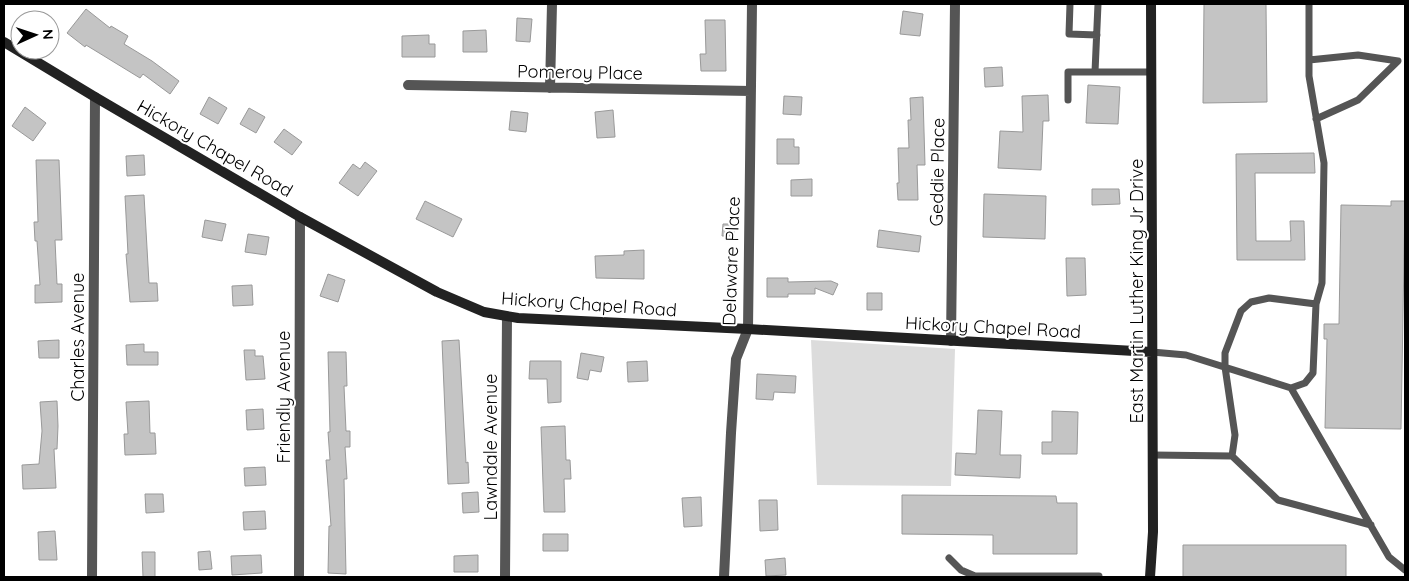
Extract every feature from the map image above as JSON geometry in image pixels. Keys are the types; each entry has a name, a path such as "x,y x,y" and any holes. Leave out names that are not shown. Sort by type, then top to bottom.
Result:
{"street":[{"path":"550,88 552,4"},
{"name":"Delaware Place","path":"724,577 730,433 736,359 748,329 752,4"},
{"name":"Geddie Place","path":"951,341 956,4"},
{"name":"East Martin Luther King Jr Drive","path":"1150,577 1153,532 1151,4"},
{"name":"Hickory Chapel Road","path":"4,42 300,217 437,292 484,312 507,317 1152,352"},
{"name":"Pomeroy Place","path":"408,85 751,90"},
{"name":"Charles Avenue","path":"92,577 95,97"},
{"name":"Friendly Avenue","path":"298,577 300,217"},
{"name":"Lawndale Avenue","path":"505,577 507,317"}],"lane":[{"path":"1070,4 1068,34 1096,35"},
{"path":"1095,72 1098,4"},
{"path":"1152,352 1186,355 1291,388 1304,383 1313,374 1316,304 1322,283 1324,163 1309,76 1309,4"},
{"path":"1309,60 1358,55 1402,60"},
{"path":"1316,119 1358,100 1402,60"},
{"path":"1068,100 1068,72 1152,72"},
{"path":"1232,456 1235,435 1225,367 1225,353 1241,311 1251,302 1269,298 1316,304"},
{"path":"1291,388 1389,558 1405,570"},
{"path":"1153,454 1232,456 1278,500 1371,525"},
{"path":"949,558 961,570 976,576 1099,576"}],"shaded area":[{"path":"811,340 955,349 951,486 817,485"}],"building":[{"path":"1204,4 1266,4 1267,102 1203,103"},
{"path":"86,9 110,28 111,26 128,36 124,44 152,61 179,81 170,94 143,74 140,78 86,45 85,47 67,33"},
{"path":"903,11 923,14 920,36 900,34"},
{"path":"517,18 532,19 530,42 516,41"},
{"path":"705,20 725,20 726,71 701,71 700,54 706,54"},
{"path":"486,30 487,52 463,52 463,31"},
{"path":"429,35 429,44 435,44 435,57 402,57 402,36"},
{"path":"1002,67 1003,86 985,87 984,68"},
{"path":"1088,85 1120,87 1118,124 1086,123"},
{"path":"1048,95 1049,121 1043,121 1041,170 998,168 1000,131 1023,132 1022,96"},
{"path":"784,96 802,97 801,115 783,114"},
{"path":"209,97 227,108 218,124 200,114"},
{"path":"923,97 925,165 917,165 918,200 898,200 898,148 909,148 908,120 911,120 910,98"},
{"path":"25,107 46,123 33,141 12,126"},
{"path":"249,108 265,117 256,133 240,124"},
{"path":"613,110 615,137 597,138 595,112"},
{"path":"511,111 528,113 526,132 509,130"},
{"path":"284,129 302,142 292,155 274,142"},
{"path":"777,139 794,139 794,147 799,147 799,164 777,164"},
{"path":"1314,153 1315,173 1255,173 1256,241 1291,241 1290,221 1304,221 1305,260 1237,260 1236,154"},
{"path":"144,155 145,175 127,176 126,156"},
{"path":"36,160 59,160 62,240 55,240 57,284 62,284 62,302 35,303 35,285 40,285 34,222 38,222"},
{"path":"365,162 377,171 358,196 339,183 353,164 360,169"},
{"path":"812,179 812,196 791,196 791,180"},
{"path":"1092,189 1119,189 1120,204 1092,205"},
{"path":"984,194 1046,196 1045,239 983,237"},
{"path":"144,195 149,283 157,283 158,301 130,302 126,254 128,254 125,196"},
{"path":"425,201 462,219 453,237 416,219"},
{"path":"1391,201 1405,201 1401,429 1325,428 1327,339 1324,339 1324,324 1339,324 1341,205 1391,206"},
{"path":"205,220 226,224 222,241 202,237"},
{"path":"723,224 734,224 734,236 722,236"},
{"path":"879,230 921,236 919,252 877,247"},
{"path":"248,234 269,237 266,255 245,252"},
{"path":"644,250 644,279 596,278 595,256 624,255 624,251"},
{"path":"1066,258 1085,258 1086,295 1067,296"},
{"path":"328,274 345,280 338,302 320,296"},
{"path":"767,278 788,278 788,282 831,281 838,284 833,295 815,288 815,294 788,294 788,297 767,297"},
{"path":"252,285 253,305 233,306 232,286"},
{"path":"867,293 882,293 882,310 867,310"},
{"path":"59,340 59,358 39,358 38,341"},
{"path":"459,340 466,463 468,462 469,483 448,484 442,341"},
{"path":"144,344 144,352 158,352 158,365 127,365 126,345"},
{"path":"244,350 255,350 255,356 263,356 265,379 246,380"},
{"path":"328,352 346,352 347,386 344,386 346,431 350,431 350,447 345,447 347,479 344,479 346,574 328,573 329,526 331,526 326,460 330,460"},
{"path":"581,353 604,357 601,372 590,370 588,380 577,378"},
{"path":"530,361 561,361 561,402 548,403 547,379 529,379"},
{"path":"647,361 648,381 628,382 627,362"},
{"path":"757,374 796,376 795,393 774,392 773,400 756,399"},
{"path":"57,401 57,449 54,449 56,488 23,489 22,465 39,464 42,431 40,402"},
{"path":"149,401 150,433 155,433 156,454 125,455 124,434 128,434 126,402"},
{"path":"263,409 264,429 247,430 246,410"},
{"path":"978,410 1002,411 1000,455 1021,455 1020,478 955,475 956,453 976,454"},
{"path":"1052,411 1078,412 1077,454 1042,454 1042,442 1052,442"},
{"path":"565,426 566,460 570,460 571,479 564,479 565,512 544,512 541,427"},
{"path":"265,467 266,485 245,486 244,468"},
{"path":"478,492 479,512 463,513 462,493"},
{"path":"145,494 163,494 164,512 146,513"},
{"path":"902,495 1056,496 1057,503 1077,503 1077,554 993,554 993,535 902,534"},
{"path":"701,497 702,526 684,527 682,498"},
{"path":"759,500 777,500 778,530 760,531"},
{"path":"265,511 266,529 244,530 243,512"},
{"path":"55,531 57,560 39,560 38,532"},
{"path":"543,534 568,534 568,551 543,551"},
{"path":"1183,545 1346,545 1346,577 1183,577"},
{"path":"210,551 212,569 199,570 198,552"},
{"path":"142,552 155,552 155,577 143,577"},
{"path":"261,555 262,573 232,575 231,556"},
{"path":"478,555 478,572 454,572 454,556"},
{"path":"785,558 786,575 766,576 765,560"}]}
